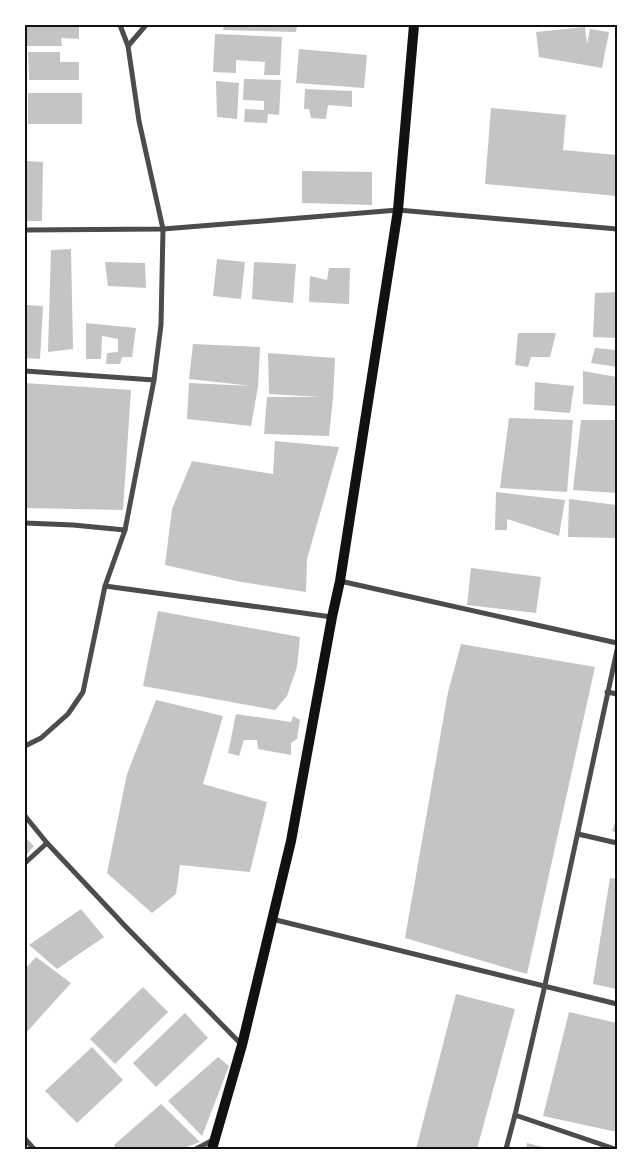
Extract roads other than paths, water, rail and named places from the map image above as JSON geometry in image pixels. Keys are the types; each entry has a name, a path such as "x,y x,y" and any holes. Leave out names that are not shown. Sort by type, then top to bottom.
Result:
{"main road":[{"path":"213,1144 242,1045 291,841 340,581 398,210 414,25"}],"street":[{"path":"25,746 41,738 68,714 83,692 105,586 125,530 154,380 161,324 163,229 139,121 128,46 120,25"},
{"path":"128,46 146,25"},
{"path":"25,230 163,229 398,210 617,229"},
{"path":"25,371 154,380"},
{"path":"25,523 73,524 125,530"},
{"path":"340,581 617,643"},
{"path":"105,586 332,617"},
{"path":"506,1149 545,985 617,650"},
{"path":"607,692 617,694"},
{"path":"25,816 47,843 133,934 242,1045"},
{"path":"578,834 617,844"},
{"path":"25,863 47,843"},
{"path":"272,919 617,1004"},
{"path":"515,1115 615,1149"},
{"path":"25,1139 34,1149"},
{"path":"196,1149 213,1144"}]}
